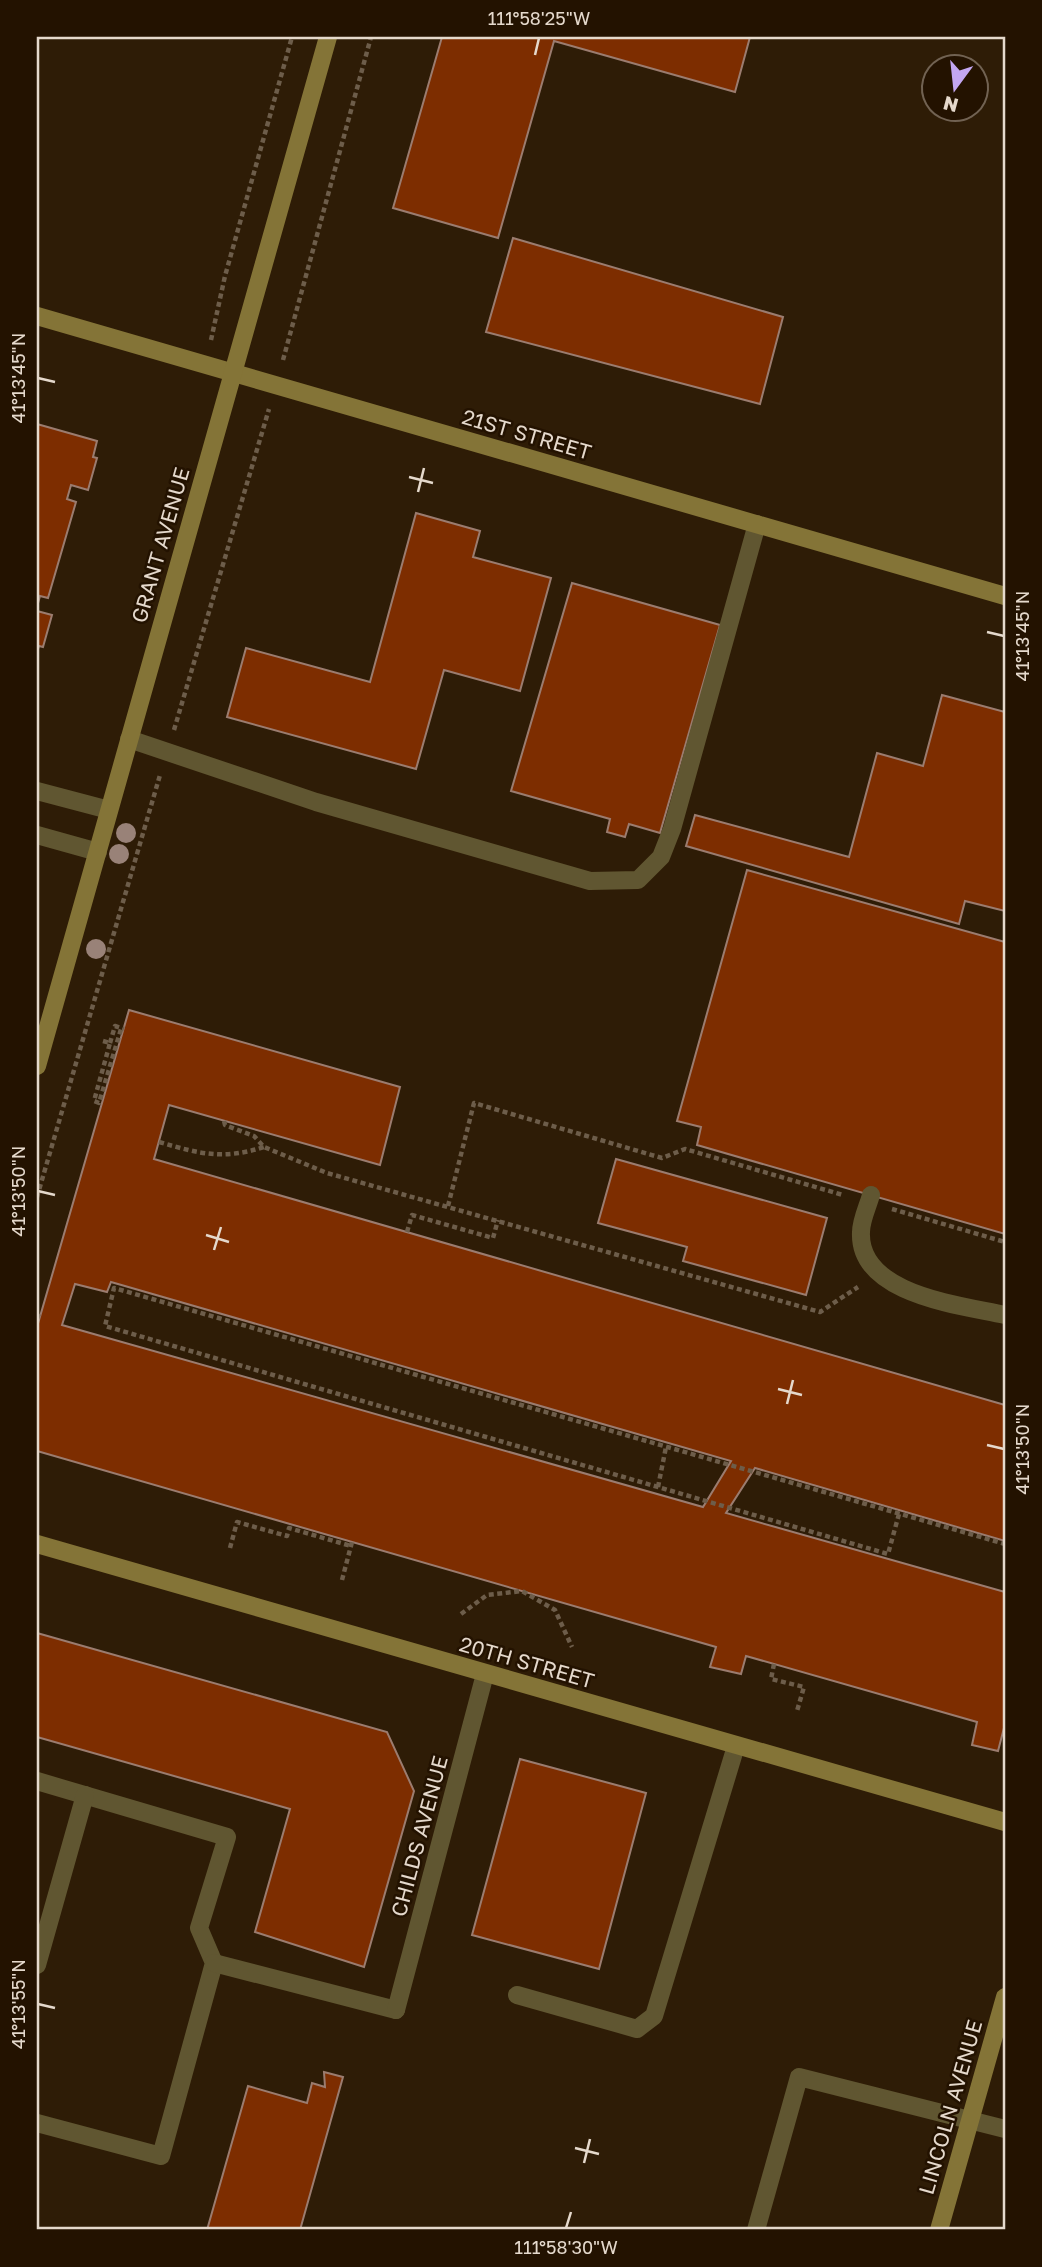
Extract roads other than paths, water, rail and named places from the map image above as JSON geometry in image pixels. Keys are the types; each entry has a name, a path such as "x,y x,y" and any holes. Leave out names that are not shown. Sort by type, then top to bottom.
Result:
{"main road":[{"name":"GRANT AVENUE","path":"37,1066 328,37"},
{"name":"21ST STREET","path":"37,316 1005,596"},
{"name":"20TH STREET","path":"37,1544 1005,1822"},
{"name":"LINCOLN AVENUE","path":"939,2230 1005,1997"}],"street":[{"path":"129,739 316,802 590,881 638,880 660,857 672,829 757,524"},
{"path":"37,791 109,810"},
{"path":"37,835 97,852"},
{"path":"870,1199 861,1232 865,1257 890,1284 930,1298 1005,1315"},
{"name":"CHILDS AVENUE","path":"214,1963 396,2010 485,1674"},
{"path":"517,1995 637,2029 654,2016 736,1746"},
{"path":"37,1781 227,1838 200,1928 214,1963 161,2156 37,2123"},
{"path":"37,1965 85,1795"},
{"path":"756,2230 799,2077 1005,2129"}]}
